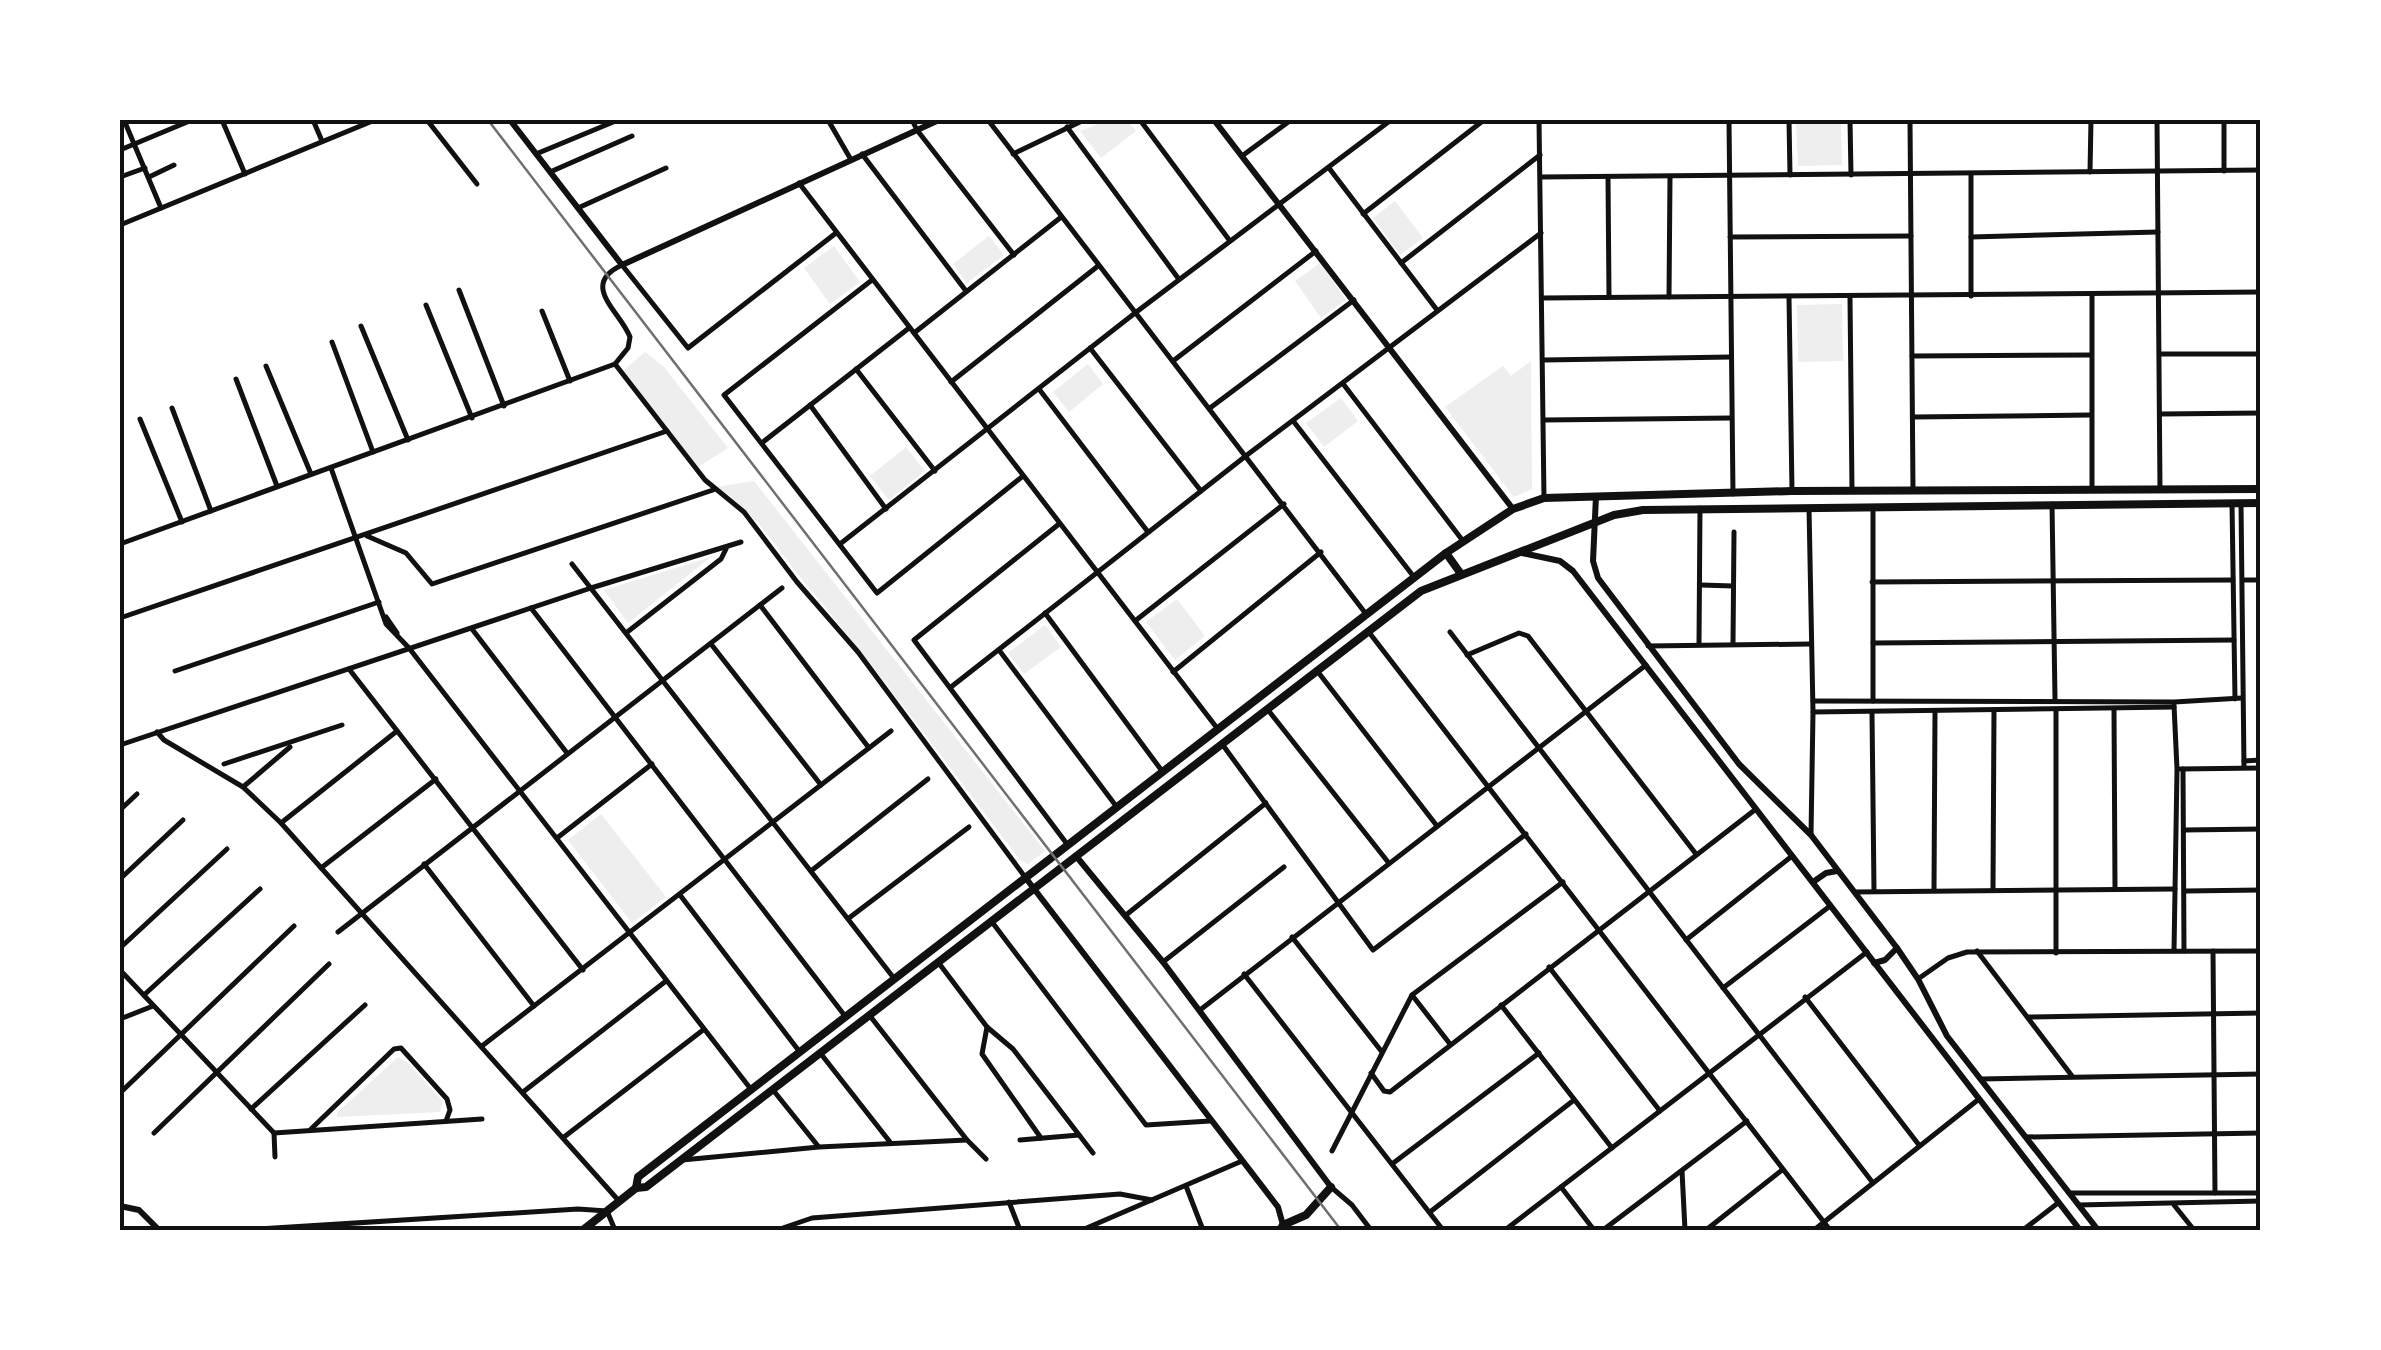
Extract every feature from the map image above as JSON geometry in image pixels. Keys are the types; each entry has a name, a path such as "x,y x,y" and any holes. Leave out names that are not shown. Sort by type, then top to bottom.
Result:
{"main road":[{"path":"636,1188 638,1177 750,1088 1414,577 1513,509 1544,498 1596,496 2261,489"},
{"path":"2032,490 2033,505"},
{"path":"583,1230 636,1188 646,1188 1421,591 1595,522 1643,510 2261,503"},
{"path":"1446,553 1461,574"},
{"path":"1189,750 1197,760"},
{"path":"821,1034 830,1046"},
{"path":"1281,1227 1306,1214 1331,1187"}],"street":[{"path":"124,120 161,208"},
{"path":"120,150 192,120"},
{"path":"222,120 245,174"},
{"path":"313,120 322,142"},
{"path":"120,224 375,120"},
{"path":"427,120 477,184"},
{"path":"510,120 688,348 836,233"},
{"path":"536,154 618,120"},
{"path":"828,120 850,158"},
{"path":"912,120 1014,255"},
{"path":"120,544 615,364 628,348 630,337 608,304 603,286 607,274 938,120"},
{"path":"988,120 1366,614"},
{"path":"1013,154 1084,120"},
{"path":"1140,120 1230,240"},
{"path":"1214,120 1513,509"},
{"path":"1242,156 1290,120"},
{"path":"840,544 1179,279 1391,120"},
{"path":"1363,214 1484,120"},
{"path":"1540,120 1544,498"},
{"path":"1729,120 1733,494"},
{"path":"1789,120 1790,175"},
{"path":"1850,120 1851,175"},
{"path":"1910,120 1913,490"},
{"path":"2090,172 2091,120"},
{"path":"2157,120 2160,490"},
{"path":"2224,120 2224,171"},
{"path":"1068,127 1179,279"},
{"path":"550,172 632,136"},
{"path":"862,154 966,291"},
{"path":"1401,263 1540,155"},
{"path":"149,177 174,165"},
{"path":"120,177 145,168"},
{"path":"578,208 666,168"},
{"path":"1328,168 1437,310"},
{"path":"1541,177 2261,170"},
{"path":"1971,173 1971,296"},
{"path":"1670,176 1670,297"},
{"path":"1608,177 1609,296"},
{"path":"799,184 1217,729"},
{"path":"763,442 1060,218"},
{"path":"1970,236 2158,232"},
{"path":"951,687 1541,233"},
{"path":"1730,237 1911,236"},
{"path":"1173,362 1316,251"},
{"path":"952,382 1098,266"},
{"path":"872,280 724,394 877,593 1023,476"},
{"path":"459,290 504,406"},
{"path":"1543,298 2261,292"},
{"path":"2092,294 2092,490"},
{"path":"1790,297 1792,491"},
{"path":"1850,297 1852,491"},
{"path":"1210,408 1354,300"},
{"path":"426,304 472,418"},
{"path":"542,310 570,382"},
{"path":"362,326 408,440"},
{"path":"332,342 373,452"},
{"path":"1090,348 1201,491"},
{"path":"2160,354 2261,354"},
{"path":"1912,356 2090,355"},
{"path":"1544,360 1731,357"},
{"path":"615,364 714,490 744,512 797,582 858,652 1024,878 1278,1207 1281,1227"},
{"path":"266,366 312,474"},
{"path":"856,369 934,471"},
{"path":"236,379 277,486"},
{"path":"1344,385 1463,541"},
{"path":"1039,389 1148,532"},
{"path":"810,405 886,509"},
{"path":"172,408 212,511"},
{"path":"2161,414 2261,413"},
{"path":"1913,418 2091,415"},
{"path":"1544,420 1732,418"},
{"path":"140,419 182,522"},
{"path":"1294,422 1414,577"},
{"path":"120,618 667,432"},
{"path":"331,467 379,602 397,634 750,1088"},
{"path":"364,534 406,553 432,584 714,490"},
{"path":"1596,496 1592,561 1598,578 1723,745 1760,788 1811,835 1918,979 1939,1024 2098,1230"},
{"path":"2237,503 2244,580 2238,699"},
{"path":"2237,503 2234,640 2244,764"},
{"path":"1135,621 1284,504"},
{"path":"2052,504 2054,699"},
{"path":"1873,505 1873,702"},
{"path":"1809,506 1811,835"},
{"path":"1699,644 1700,508"},
{"path":"1058,524 914,640 1068,844"},
{"path":"1733,644 1734,532"},
{"path":"120,745 591,588 742,542"},
{"path":"626,632 720,559 727,547"},
{"path":"1173,672 1321,552"},
{"path":"1516,552 1560,561 1573,570 2079,1230 2091,1222"},
{"path":"572,564 894,977"},
{"path":"1872,582 2234,580"},
{"path":"2244,580 2261,580"},
{"path":"1701,585 1733,586"},
{"path":"338,932 782,588"},
{"path":"175,670 379,602"},
{"path":"760,606 870,748"},
{"path":"531,608 845,1016"},
{"path":"2234,610 2244,609"},
{"path":"1612,619 1622,611"},
{"path":"1046,613 1162,771"},
{"path":"472,629 567,752"},
{"path":"1368,630 1830,1230"},
{"path":"1450,632 1873,1182"},
{"path":"1467,655 1524,633 1696,854"},
{"path":"1874,643 2234,640"},
{"path":"711,644 821,785"},
{"path":"1648,646 1810,644"},
{"path":"999,650 1116,806"},
{"path":"1197,1012 1646,664"},
{"path":"350,669 583,970"},
{"path":"1316,670 1437,826"},
{"path":"1813,701 2054,699 2174,704"},
{"path":"1813,712 2114,709 2238,699"},
{"path":"2024,700 2024,711"},
{"path":"1903,711 1904,701"},
{"path":"2174,704 2184,830 2184,952"},
{"path":"1266,707 1388,862"},
{"path":"2114,709 2114,888"},
{"path":"1934,890 1935,710"},
{"path":"1993,890 1994,710"},
{"path":"2056,710 2056,953"},
{"path":"1872,712 1874,890"},
{"path":"224,764 342,725"},
{"path":"280,822 398,730"},
{"path":"482,1046 891,731"},
{"path":"157,732 242,787 280,822 619,1201"},
{"path":"242,787 295,742"},
{"path":"1221,742 1372,950 1526,834"},
{"path":"2180,769 2261,760"},
{"path":"557,838 652,764"},
{"path":"2244,764 2261,768"},
{"path":"2174,952 2180,769"},
{"path":"811,871 928,778"},
{"path":"320,868 436,780"},
{"path":"1750,801 1760,788"},
{"path":"120,810 137,794"},
{"path":"1126,915 1266,803"},
{"path":"1371,1074 1384,1091 1390,1092 1756,809"},
{"path":"120,878 183,820"},
{"path":"849,918 969,828"},
{"path":"2184,830 2261,830"},
{"path":"120,948 226,849"},
{"path":"1075,855 1126,915 1331,1187 1352,1205 1371,1230"},
{"path":"1686,940 1792,856"},
{"path":"2176,858 2185,859"},
{"path":"424,864 534,1006"},
{"path":"1162,962 1284,867"},
{"path":"1812,882 1837,871"},
{"path":"1332,1151 1412,995 1563,882"},
{"path":"144,996 260,889"},
{"path":"1854,892 2174,889"},
{"path":"2186,891 2261,890"},
{"path":"680,896 799,1051"},
{"path":"1723,988 1830,906"},
{"path":"990,920 1146,1125 1211,1121"},
{"path":"120,1093 294,926"},
{"path":"1292,937 1382,1052"},
{"path":"1874,963 1885,960 1897,948"},
{"path":"2213,951 2215,1192"},
{"path":"1918,979 1948,958 1978,952 2261,951"},
{"path":"1505,1230 1514,1227 1866,952"},
{"path":"1978,952 2072,1076"},
{"path":"938,962 987,1027 1013,1049 1093,1153"},
{"path":"154,1133 330,964"},
{"path":"1549,967 1660,1111"},
{"path":"121,973 274,1133 275,1158"},
{"path":"1244,974 1443,1230"},
{"path":"523,1092 666,982"},
{"path":"1412,995 1451,1044"},
{"path":"1806,997 1920,1146"},
{"path":"251,1109 365,1005"},
{"path":"1501,1005 1612,1148"},
{"path":"120,1019 153,1006"},
{"path":"2028,1017 2261,1013"},
{"path":"870,1016 986,1159"},
{"path":"987,1027 982,1054 1041,1138"},
{"path":"564,1137 703,1030"},
{"path":"312,1130 394,1049 401,1048 447,1098 450,1110 446,1121"},
{"path":"1392,1164 1539,1053"},
{"path":"820,1054 892,1143"},
{"path":"1981,1078 2261,1074"},
{"path":"773,1090 820,1148"},
{"path":"1814,1230 1979,1099"},
{"path":"1430,1212 1574,1100"},
{"path":"274,1133 482,1119"},
{"path":"1603,1230 1747,1122"},
{"path":"2026,1137 2261,1133"},
{"path":"1020,1140 1078,1135"},
{"path":"680,1160 967,1140"},
{"path":"1082,1230 1242,1162"},
{"path":"1706,1230 1782,1169"},
{"path":"1682,1171 1685,1230"},
{"path":"1185,1186 1203,1230"},
{"path":"1561,1187 1594,1230"},
{"path":"2069,1193 2261,1193"},
{"path":"2135,1193 2136,1202"},
{"path":"780,1229 812,1218 1009,1202 1120,1194 1152,1200"},
{"path":"2078,1205 2261,1201"},
{"path":"1009,1202 1020,1230"},
{"path":"2022,1230 2058,1202"},
{"path":"2173,1203 2194,1230"},
{"path":"120,1206 139,1210 159,1230"},
{"path":"244,1230 578,1209 607,1211 615,1230"}],"shaded area":[{"path":"1109,120 1127,120 1136,131 1101,158 1080,131"},
{"path":"1841,121 1842,165 1798,166 1796,123"},
{"path":"1395,201 1423,238 1400,255 1373,218"},
{"path":"989,236 1004,255 967,283 953,264"},
{"path":"834,246 860,282 830,304 804,268"},
{"path":"1320,263 1346,300 1321,318 1295,281"},
{"path":"1842,304 1843,361 1798,362 1797,305"},
{"path":"645,352 663,366 728,448 698,467 623,371"},
{"path":"1531,361 1532,489 1514,497 1445,407 1503,366 1511,376"},
{"path":"1088,364 1103,384 1069,412 1053,392"},
{"path":"1341,398 1358,421 1324,447 1306,423"},
{"path":"906,447 925,471 889,500 870,476"},
{"path":"754,481 1045,851 1028,864 1020,860 764,531 717,487"},
{"path":"711,557 628,623 604,590"},
{"path":"1177,599 1205,636 1175,660 1146,622"},
{"path":"1045,625 1061,647 1024,674 1008,653"},
{"path":"601,814 666,897 632,923 568,840"},
{"path":"398,1057 443,1101 440,1112 337,1117 337,1113"}],"railway":[{"path":"488,120 1341,1230"}]}
